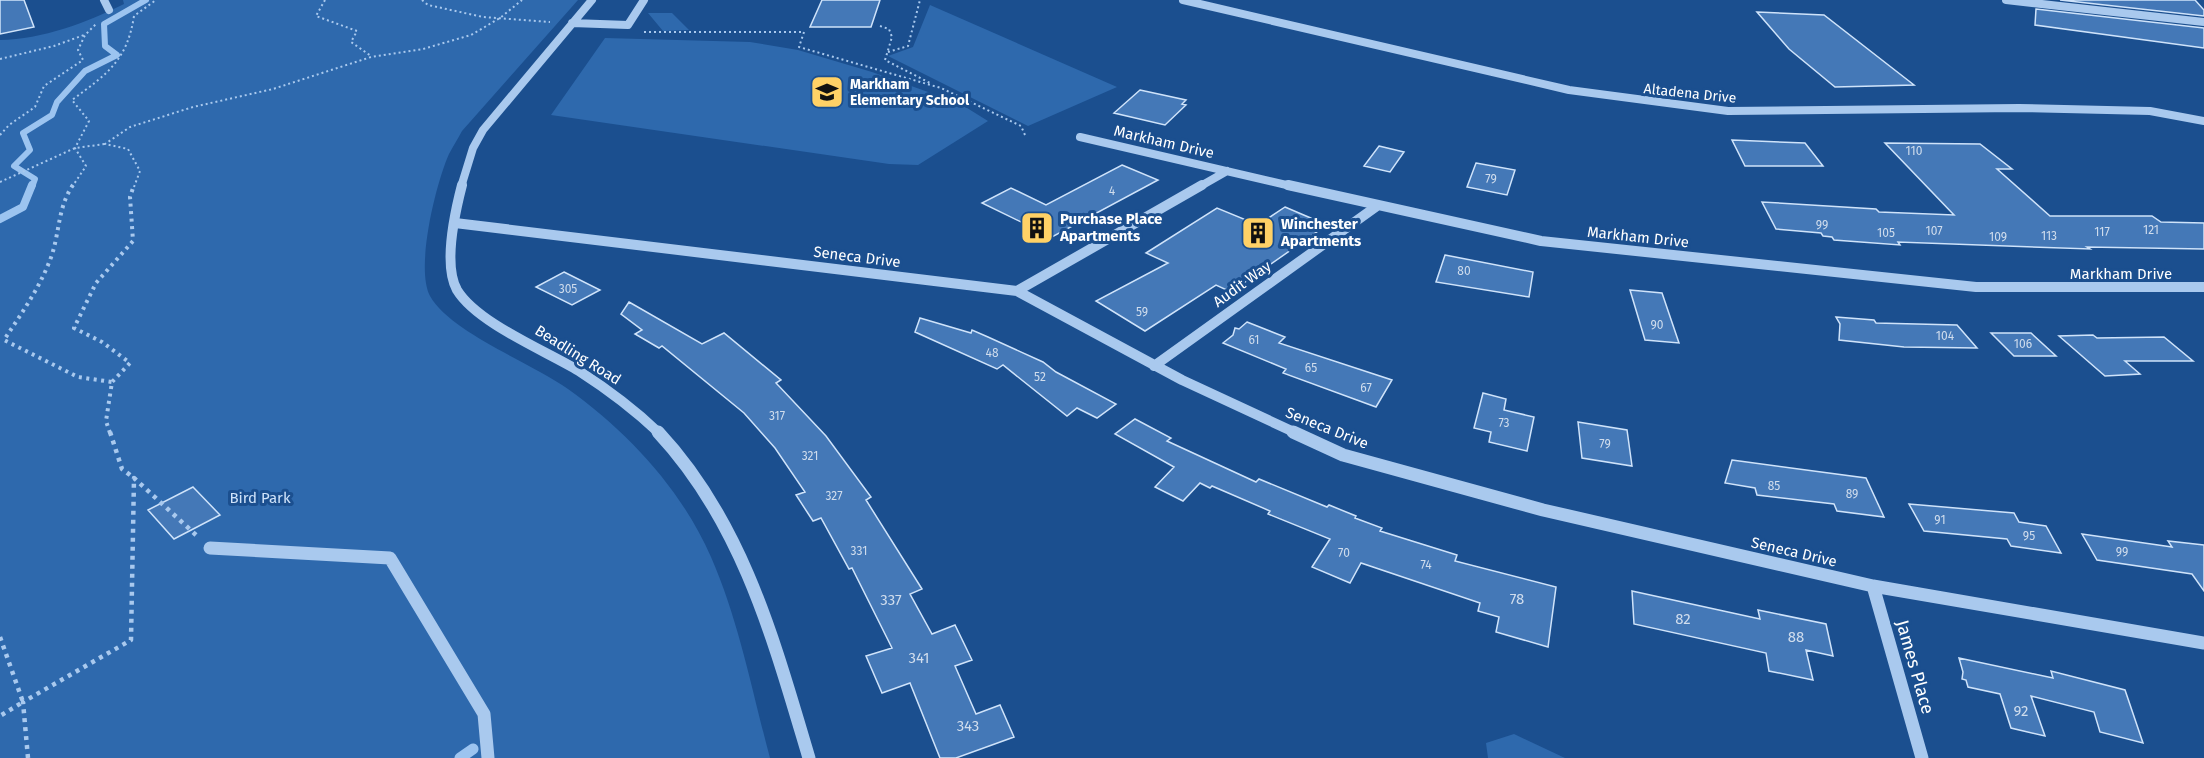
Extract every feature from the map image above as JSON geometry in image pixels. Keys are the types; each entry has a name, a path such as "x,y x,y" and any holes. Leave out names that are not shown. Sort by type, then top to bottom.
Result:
{"street":[{"path":"104,0 109,10"},
{"name":"Beadling Road","path":"592,0 487,125 473,146 465,170 455,223 450,256 451,272 456,288 467,302 486,316 587,376 625,404 658,433 714,503 738,546 759,595 809,758"},
{"path":"572,23 628,25 645,0"},
{"name":"Altadena Drive","path":"1183,0 1569,90 1728,111 2019,108 2150,111 2204,121"},
{"path":"2006,0 2204,22"},
{"name":"Markham Drive","path":"1080,137 1377,206 1541,241 1976,287 2204,287"},
{"path":"1017,291 1227,171"},
{"name":"Audit Way","path":"1154,366 1377,206"},
{"name":"Seneca Drive","path":"455,223 1017,291 1154,366 1343,454 1543,510 1873,586 2204,643"},
{"path":"210,548 390,558 484,714 488,758"},
{"name":"James Place","path":"1873,586 1922,758"}],"path":[{"path":"75,148 90,121 72,100 120,63 132,39 134,16 156,0"},
{"path":"325,0 316,16 357,31 351,42 371,57"},
{"path":"422,0 428,5 483,17 552,22"},
{"path":"105,144 130,127 193,107 273,89 371,57 423,49 471,35 500,18 522,0"},
{"path":"888,52 908,46 921,5 920,0"},
{"path":"628,25 632,30 647,32 804,32 799,47 941,88"},
{"path":"880,26 889,29 892,37 885,60 1021,126 1025,135"},
{"path":"0,58 54,46 85,35 78,50 82,60 44,86 42,98 29,114 2,130 0,135"},
{"path":"0,182 75,148 105,144 128,149 140,171 130,197 133,241 96,283 74,328 102,342 130,363 112,382 106,421 123,469 210,548"},
{"path":"75,148 86,166 64,198 51,258 33,297 4,340 78,377 112,382"},
{"path":"0,716 131,640 135,478"},
{"path":"0,637 23,702 27,758"}],"green space":[{"name":"Bird Park","path":"123,0 578,0 462,131 451,151 438,184 429,225 426,246 426,283 430,296 440,310 455,322 493,347 553,379 612,424 651,464 685,508 711,557 730,606 770,758 0,758 0,40 32,37 64,29 124,4"},
{"path":"930,5 1117,87 1028,126 888,56 913,47"},
{"path":"648,13 672,13 689,30 663,31"},
{"path":"605,38 750,42 798,50 872,72 959,103 988,121 918,165 889,164 551,115"},
{"path":"1514,734 1565,758 1488,758 1486,743"}],"building":[{"path":"0,0 24,0 34,27 0,34"},
{"path":"822,0 880,0 871,27 810,27"},
{"path":"2060,0 2195,0 2204,10 2204,16"},
{"path":"2036,9 2204,28 2204,48 2035,25"},
{"path":"1757,12 1824,15 1914,85 1835,87 1789,49"},
{"path":"1140,90 1186,100 1182,104 1186,105 1165,125 1114,113"},
{"path":"1732,140 1805,143 1823,166 1745,166"},
{"path":"1885,143 1980,144 2012,169 1997,169 2050,216 2152,216 2161,222 2204,223 2204,249 2087,247 2090,249 1898,242 1900,245 1834,240 1821,233 1776,229 1762,202 1876,209 1879,212 1954,215"},
{"path":"1379,146 1404,152 1390,172 1364,166"},
{"path":"1476,163 1515,170 1507,195 1467,187"},
{"path":"1122,165 1158,180 1052,237 982,203 1011,188 1046,205"},
{"path":"1285,207 1320,222 1308,230 1318,231 1231,292 1216,285 1145,331 1096,301 1168,263 1146,253 1217,208 1258,225"},
{"path":"1445,255 1533,272 1529,297 1436,282"},
{"path":"564,272 600,290 572,305 536,287"},
{"path":"1630,290 1662,293 1679,343 1645,340"},
{"path":"629,302 702,344 724,333 781,380 776,383 826,436 871,497 866,500 922,589 910,594 932,634 955,625 972,660 955,666 976,714 1000,705 1014,737 956,758 940,758 910,683 882,693 866,656 892,648 852,568 849,569 821,518 813,521 796,495 805,492 775,448 744,413 662,346 659,348 635,334 642,330 621,314"},
{"path":"1836,317 1874,320 1876,323 1957,325 1977,348 1904,347 1839,340 1840,324"},
{"path":"920,318 971,333 972,330 988,337 1043,362 1056,372 1116,404 1097,418 1077,408 1067,416 1003,365 997,369 915,332"},
{"path":"1247,322 1285,337 1279,343 1392,380 1376,407 1283,373 1286,369 1223,343 1233,335 1235,328 1239,329"},
{"path":"1991,333 2031,333 2056,356 2014,356"},
{"path":"2093,335 2097,338 2164,337 2193,361 2125,361 2140,374 2105,376 2059,336"},
{"path":"1483,393 1506,399 1504,410 1534,417 1527,451 1489,442 1491,432 1474,428"},
{"path":"1135,419 1171,438 1167,441 1256,482 1259,479 1327,507 1329,505 1356,516 1355,518 1382,528 1380,531 1457,555 1455,561 1556,587 1548,647 1496,632 1499,617 1478,611 1480,603 1361,563 1350,583 1312,567 1330,539 1268,514 1270,511 1212,486 1210,488 1200,483 1183,501 1155,487 1174,467 1115,434"},
{"path":"1578,422 1627,430 1632,466 1582,458"},
{"path":"1732,460 1866,478 1884,517 1837,511 1834,504 1757,495 1755,488 1725,483"},
{"path":"193,487 220,515 174,539 148,510"},
{"path":"1909,504 2014,513 2019,522 2046,526 2061,553 2011,546 2007,539 1924,531"},
{"path":"2082,534 2172,547 2168,541 2204,545 2204,591 2192,574 2097,560"},
{"path":"1632,591 1760,619 1758,610 1826,624 1833,656 1806,650 1813,680 1769,671 1766,653 1634,624"},
{"path":"1959,658 2053,678 2051,671 2125,690 2143,743 2100,732 2094,712 2031,696 2045,736 2011,728 2000,694 1968,687 1966,680 1962,679 1963,672"}],"waterway":[{"path":"32,187 35,179 14,166 30,150 23,133 52,115 57,102 85,71 117,55 105,46 104,24 146,0"},
{"path":"0,219 23,207 32,185"},
{"path":"460,758 473,749"}],"place":[{"name":"Markham Elementary School","path":"827,92"},
{"name":"Purchase Place Apartments","path":"1037,228"},
{"name":"Winchester Apartments","path":"1258,233"}]}
